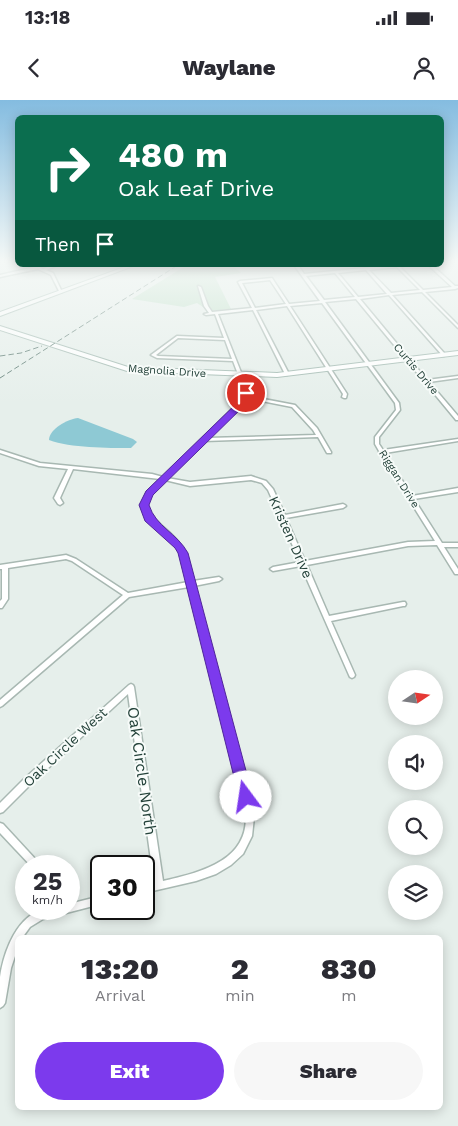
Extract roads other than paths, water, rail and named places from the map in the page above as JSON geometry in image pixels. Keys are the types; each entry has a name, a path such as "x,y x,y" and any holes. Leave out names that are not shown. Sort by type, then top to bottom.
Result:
{"street":[{"path":"0,314 16,308"},
{"path":"208,308 214,313 226,339 246,397"},
{"path":"206,314 263,308"},
{"path":"289,308 345,394 344,397"},
{"name":"Riggan Drive","path":"327,308 398,406 397,412 377,438 377,444 457,572"},
{"name":"Curtis Drive","path":"365,308 458,420"},
{"path":"402,308 444,355"},
{"path":"439,308 458,327"},
{"path":"253,309 287,374"},
{"name":"Magnolia Drive","path":"0,328 127,369 239,375 287,374 458,353"},
{"path":"226,339 180,337 171,341 154,354 155,356 233,360"},
{"path":"426,381 458,377"},
{"path":"246,397 293,406 320,436 329,452"},
{"path":"155,887 209,873 223,866 239,852 246,838 249,825 249,810 245,792 192,584 181,548 151,521 146,512 144,502 147,496 246,397"},
{"path":"204,440 320,436"},
{"path":"381,452 458,440"},
{"name":"Kristen Drive","path":"0,451 34,463 165,478 193,484 257,478 269,486 352,675"},
{"path":"60,503 57,498 72,468"},
{"path":"410,498 458,490"},
{"path":"283,517 343,506"},
{"path":"273,569 408,544 458,544"},
{"path":"0,606 4,599 2,566 62,557 74,560 127,595"},
{"path":"0,704 127,595 219,579"},
{"path":"327,619 403,604"},
{"name":"Oak Circle North","path":"131,687 159,886"},
{"name":"Oak Circle West","path":"0,809 131,687"},
{"path":"0,827 26,855"},
{"path":"18,935 31,920"},
{"path":"0,1003 15,942"}],"water":[{"path":"78,418 137,442 131,448 111,448 78,446 49,440 56,428 69,420"}],"railway":[{"path":"0,378 110,308"},
{"path":"0,356 21,353 42,346"}]}
